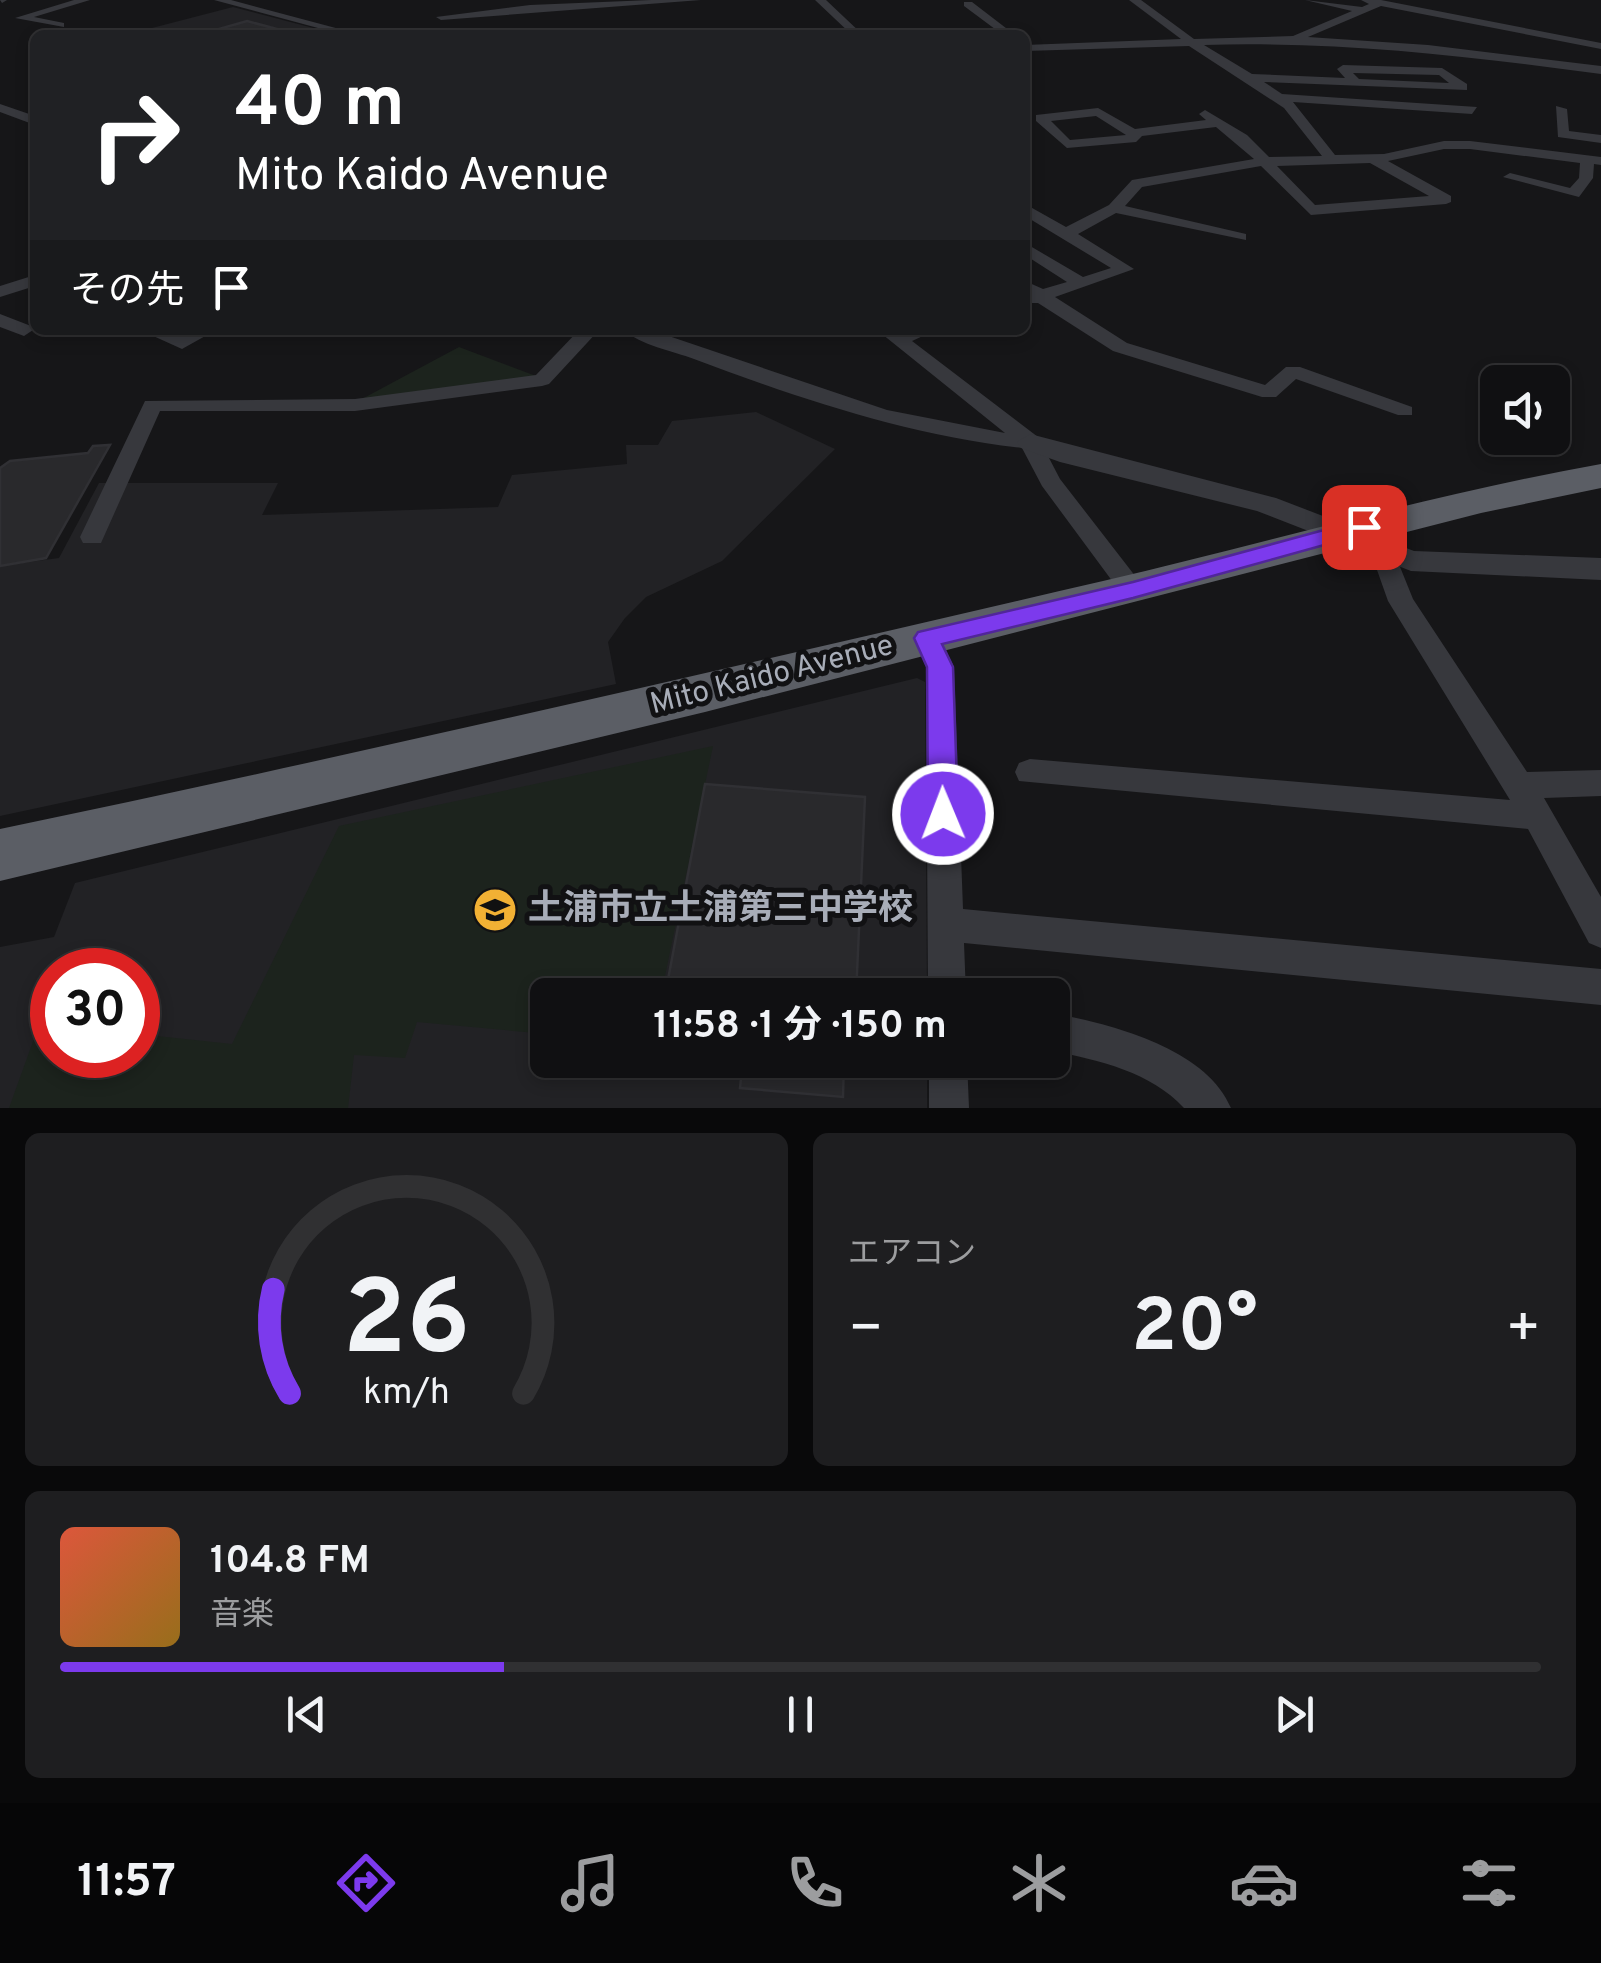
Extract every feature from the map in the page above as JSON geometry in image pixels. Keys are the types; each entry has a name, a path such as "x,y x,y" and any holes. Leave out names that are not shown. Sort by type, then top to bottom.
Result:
{"highway":[{"name":"Mito Kaido Avenue","path":"0,855 377,774 1133,590 1455,504 1601,476"}],"street":[{"path":"60,26 20,18 85,0"},
{"path":"219,0 337,30"},
{"path":"442,17 530,6 696,0"},
{"path":"820,0 853,30"},
{"path":"1134,0 1196,45 1283,98 1305,116 1330,158"},
{"path":"1310,0 1379,3 1601,46"},
{"path":"968,4 1003,30"},
{"path":"1293,39 1365,5"},
{"path":"530,6 530,24"},
{"path":"1030,48 1293,39 1428,48 1601,70"},
{"path":"1250,78 1464,87 1442,72 1343,69 1355,82"},
{"path":"1283,98 1472,110"},
{"path":"0,108 30,120"},
{"path":"1561,110 1563,134 1601,139"},
{"path":"1132,133 1136,138 1067,144 1040,118 1098,112 1132,133 1212,118 1242,138 1311,210 1446,198 1372,158"},
{"path":"0,124 30,120"},
{"path":"1067,233 1114,208 1137,183 1261,162 1372,158 1470,145 1594,160 1574,194 1510,177"},
{"path":"1114,208 1240,237"},
{"path":"1030,211 1125,269 1030,294"},
{"path":"1030,251 1081,283"},
{"path":"0,292 30,282"},
{"path":"1030,294 1120,347 1268,393 1292,371 1405,411"},
{"path":"0,320 24,330"},
{"path":"162,335 182,343 197,335"},
{"path":"92,538 152,406 354,405 542,380 585,335"},
{"path":"647,335 805,392 994,440 1030,442 1069,456 1266,504 1383,553 1456,566 1601,569"},
{"path":"893,335 1030,442 1050,481 1133,590"},
{"path":"1383,553 1401,601 1538,816 1601,931"},
{"path":"927,638 940,667 947,978"},
{"path":"1030,772 1538,816"},
{"path":"1516,786 1601,783"},
{"path":"946,924 1601,987"},
{"path":"1070,1035 1095,1040 1179,1074 1211,1108"},
{"path":"948,1078 949,1108"}],"shaded area":[{"path":"233,7 321,30 144,30"},
{"path":"459,347 536,376 360,400"},
{"path":"756,412 835,449 722,561 646,597 625,618 608,642 616,684 0,816 0,566 59,558 99,483 278,483 262,515 498,507 512,475 627,464 626,445 658,445 672,421"},
{"name":"土浦市立土浦第三中学校","path":"917,678 925,682 927,978 530,978 530,1078 927,1078 927,1108 0,1108 0,947 54,937 75,883"},
{"path":"713,746 665,978 530,978 530,1032 417,1022 405,1058 354,1055 348,1108 9,1108 30,1050 30,1078 160,1078 160,1036 232,1044 339,826"}],"building":[{"path":"247,21 280,30 222,30 219,29"},
{"path":"110,445 46,558 0,566 0,468 10,461 88,453 93,446"},
{"path":"705,784 865,797 857,978 668,978"},
{"path":"741,1078 844,1078 843,1097 740,1088"}],"place":[{"name":"土浦市立土浦第三中学校","path":"495,910"}],"route":[{"path":"943,814 940,667 927,638 1133,590 1364,527"}]}
